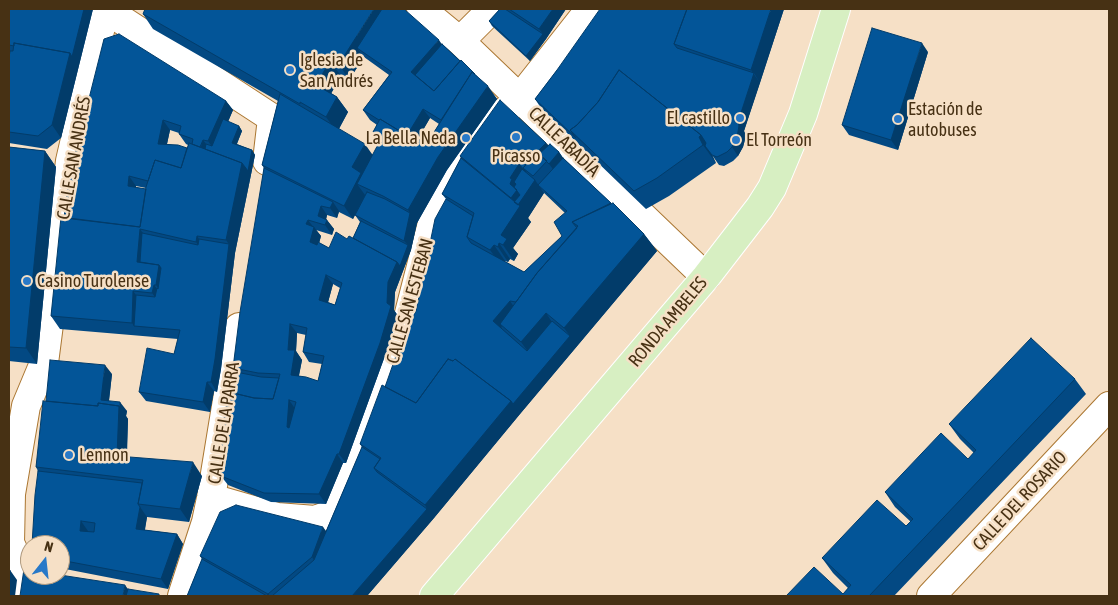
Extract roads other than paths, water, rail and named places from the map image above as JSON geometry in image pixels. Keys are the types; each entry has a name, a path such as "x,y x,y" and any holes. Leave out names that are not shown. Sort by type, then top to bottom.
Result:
{"main road":[{"name":"RONDA AMBELES","path":"434,596 706,277 748,223 772,188 803,114 836,9"}],"street":[{"path":"105,9 272,118 262,190"},
{"name":"CALLE SAN ANDRÉS","path":"9,543 11,494 26,406 44,363 57,160 105,9"},
{"name":"CALLE ABADÍA","path":"421,9 460,41 706,277"},
{"path":"460,41 492,9"},
{"name":"CALLE SAN ESTEBAN","path":"211,498 277,517 315,520 336,512 406,329 432,223 451,186 504,112 519,99 590,9"},
{"name":"CALLE DE LA PARRA","path":"169,596 206,522 243,305"},
{"name":"CALLE DEL ROSARIO","path":"930,596 1109,406"},
{"path":"9,543 20,570"}],"place":[{"name":"Iglesia de San Andrés","path":"290,70"},
{"name":"El castillo","path":"740,118"},
{"name":"Estación de autobuses","path":"898,119"},
{"name":"Picasso","path":"516,137"},
{"name":"La Bella Neda","path":"466,138"},
{"name":"El Torreón","path":"736,140"},
{"name":"Casino Turolense","path":"27,281"},
{"name":"Lennon","path":"69,455"}]}
